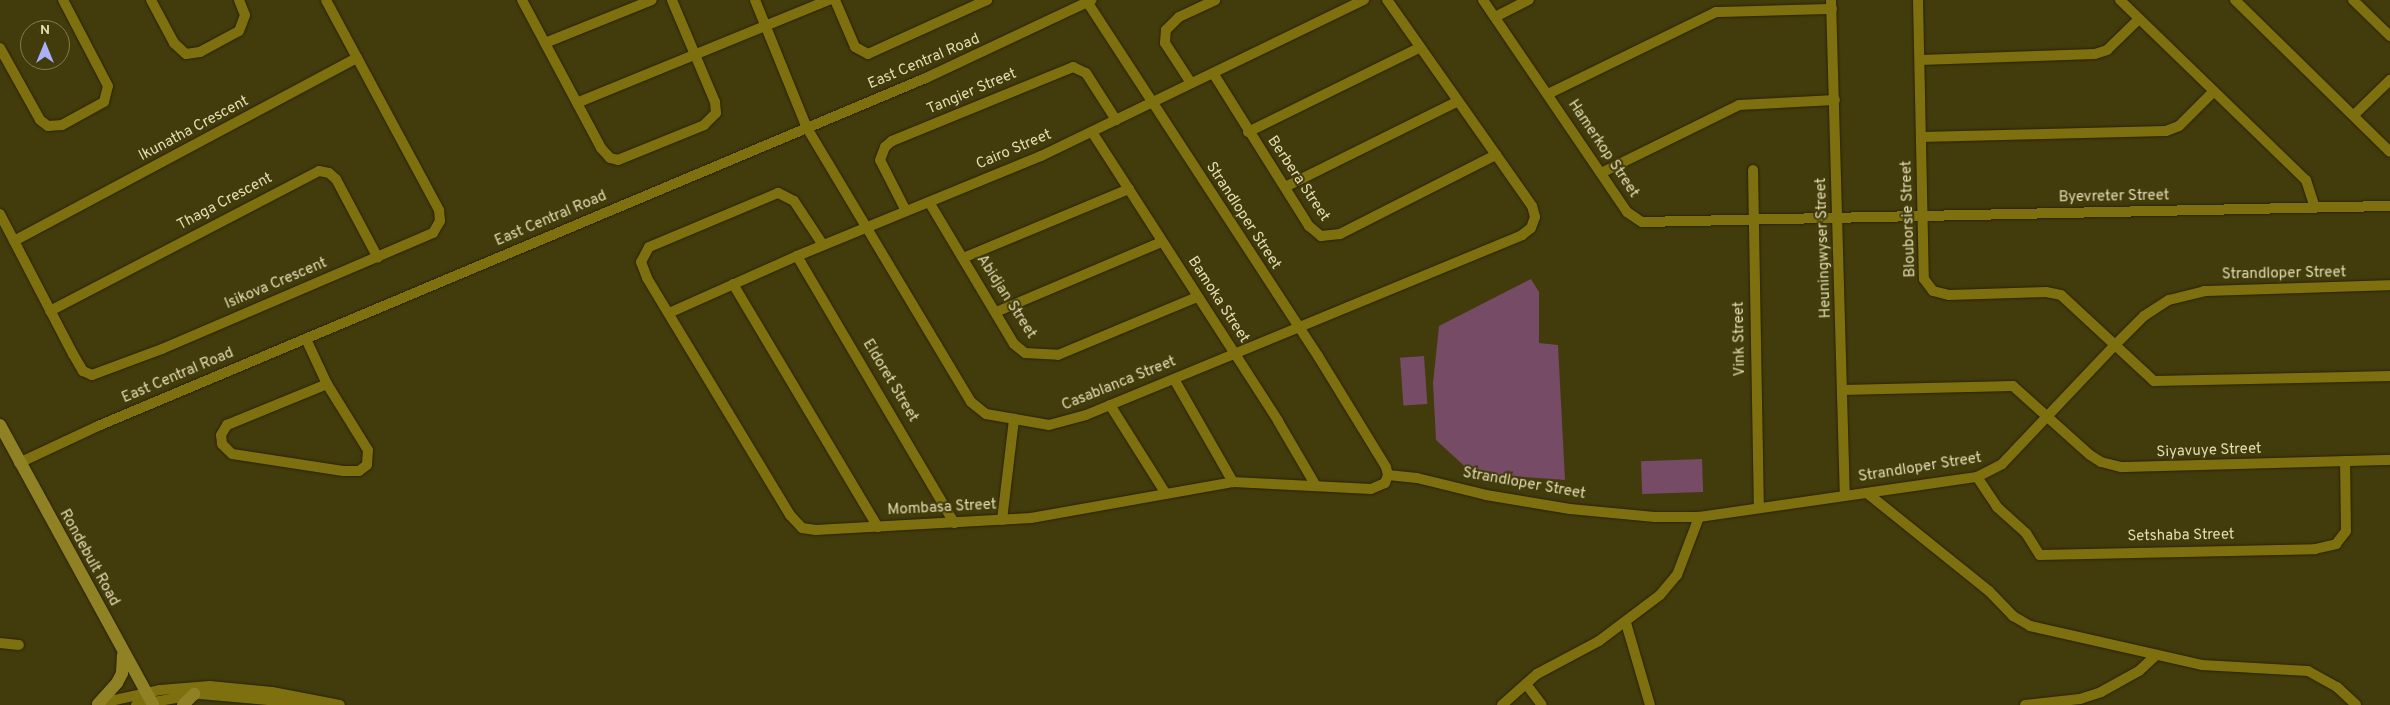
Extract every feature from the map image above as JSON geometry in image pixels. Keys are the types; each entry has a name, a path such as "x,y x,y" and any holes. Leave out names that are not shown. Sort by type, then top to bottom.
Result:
{"main road":[{"name":"Rondebult Road","path":"0,425 123,654 150,700"},
{"path":"95,704 112,691 122,673 123,654"},
{"path":"183,705 194,694"}],"street":[{"path":"0,48 40,120 48,126 62,126 104,102 108,86 63,0"},
{"path":"151,0 177,48 193,54 239,31 245,15 239,0"},
{"path":"326,0 358,58"},
{"path":"522,0 579,102 601,148 610,158 618,160 704,125 714,118 716,102 672,0"},
{"path":"545,43 652,0"},
{"name":"Casablanca Street","path":"754,0 807,128 972,402 986,414 1060,424 1174,379 1522,235 1531,228 1535,217 1532,206 1496,155"},
{"path":"579,102 695,53 766,27 829,0"},
{"path":"835,0 855,47 868,54 987,0"},
{"path":"1191,83 1165,42 1166,30 1180,17 1215,0"},
{"name":"Cairo Street","path":"670,314 797,256 906,212 1092,132 1364,0"},
{"path":"1387,0 1496,155"},
{"name":"Hamerkop Street","path":"1484,0 1627,212 1638,221 1753,222 1838,218"},
{"path":"1495,17 1530,0"},
{"name":"Blouborsie Street","path":"1918,0 1924,279 1933,292 1949,295 2046,292 2061,295 2115,344"},
{"path":"2120,0 2306,180 2315,207"},
{"path":"2235,0 2355,114 2390,152"},
{"path":"2353,0 2390,36"},
{"name":"Strandloper Street","path":"1089,1 1298,328 1388,474 1417,478 1486,495 1570,509 1655,517 1699,517 1977,477 2002,464 2115,344 2159,306 2192,292 2390,285"},
{"name":"East Central Road","path":"19,463 306,339 983,53 1089,1"},
{"path":"1548,94 1716,12 1831,4"},
{"name":"Heuningwyser Street","path":"1831,4 1845,495"},
{"path":"1920,60 2095,54 2107,50 2139,19"},
{"path":"1248,132 1419,48"},
{"name":"Ikunatha Crescent","path":"14,241 358,58"},
{"name":"Isikova Crescent","path":"14,241 83,371 94,375 429,236 438,228 440,218 432,196 358,58"},
{"name":"Tangier Street","path":"906,212 880,160 885,147 892,141 1073,67 1086,73 1116,120"},
{"name":"Berbera Street","path":"1213,73 1248,132 1312,230 1329,237 1496,155"},
{"path":"2355,114 2390,80"},
{"path":"1921,137 2166,131 2179,126 2214,91"},
{"path":"1601,173 1739,105 1835,100"},
{"path":"1285,187 1458,101"},
{"name":"Bamoka Street","path":"1092,132 1316,486"},
{"name":"Vink Street","path":"1753,170 1759,508"},
{"name":"Thaga Crescent","path":"50,311 319,171 329,173 336,179 378,258"},
{"path":"963,258 1129,189"},
{"name":"Mombasa Street","path":"823,245 794,201 778,193 661,241 649,247 642,258 647,278 796,524 816,530 1031,518 1233,482 1377,488 1385,483 1388,474"},
{"name":"Abidjan Street","path":"929,202 1021,351 1053,356 1197,297"},
{"name":"Byevreter Street","path":"1838,218 2390,206"},
{"path":"0,214 14,241"},
{"path":"996,312 1162,242"},
{"name":"Eldoret Street","path":"797,256 954,523"},
{"path":"733,284 878,527"},
{"path":"306,339 327,384 368,450 367,465 358,471 343,471 232,454 222,444 221,435 227,425 327,384"},
{"path":"2115,344 2148,376 2162,382 2390,376"},
{"path":"1174,379 1233,482"},
{"name":"Siyavuye Street","path":"1842,390 2008,385 2021,390 2090,455 2121,467 2390,460"},
{"path":"1110,405 1166,494"},
{"path":"1002,520 1014,419"},
{"name":"Setshaba Street","path":"1977,477 1997,507 2026,533 2040,555 2315,549 2336,544 2346,530 2345,461"},
{"path":"1867,493 1989,591 2020,621 2041,631 2219,668 2308,671 2338,687 2356,705"},
{"path":"1502,705 1538,674 1626,623 1660,595 1677,576 1699,517"},
{"path":"1626,623 1650,705"},
{"path":"0,643 19,644"},
{"path":"2025,705 2089,697 2139,671 2155,656"},
{"path":"1526,684 1542,705"},
{"path":"136,705 210,686 272,692 340,705"},
{"path":"95,704 150,700 194,694 300,704 324,702"}],"shaded area":[{"path":"1531,279 1539,292 1539,343 1558,345 1565,480 1472,473 1436,440 1433,383 1439,326"},
{"path":"1424,356 1427,404 1403,406 1400,358"},
{"path":"1702,459 1703,492 1642,494 1641,461"}]}
